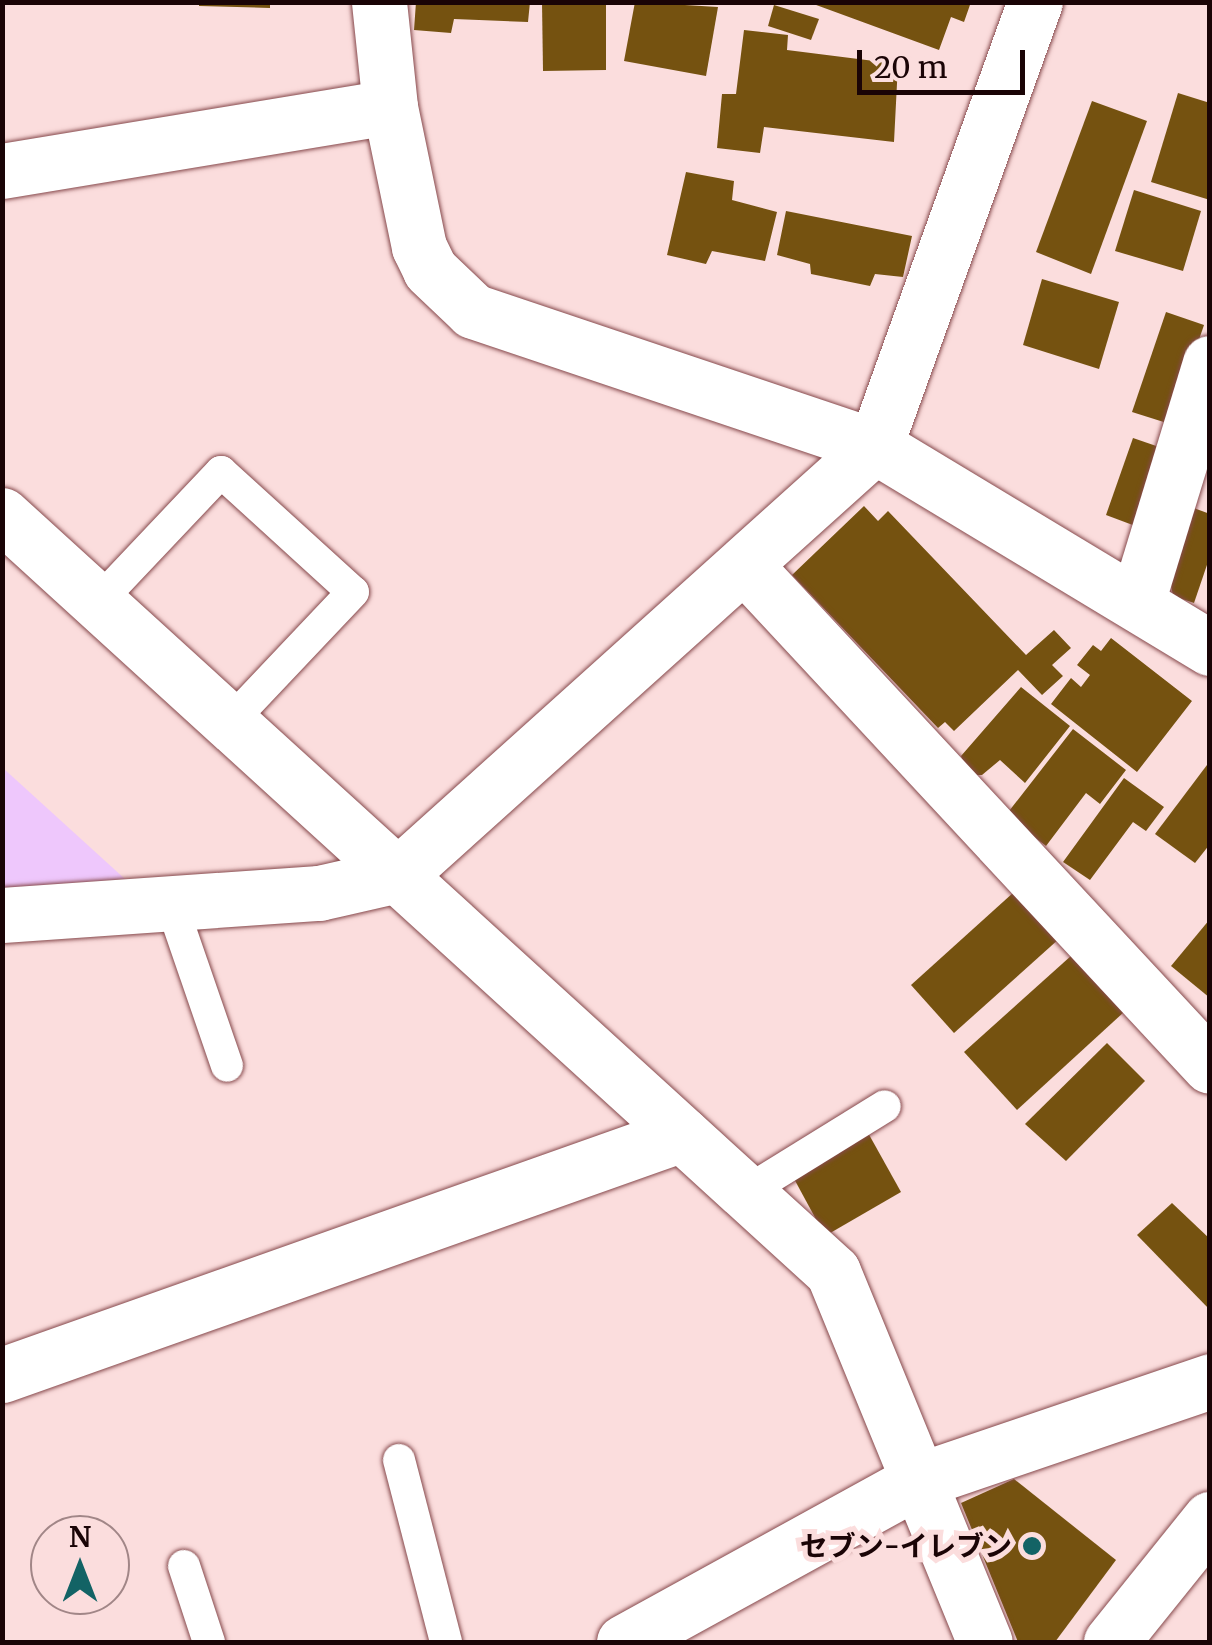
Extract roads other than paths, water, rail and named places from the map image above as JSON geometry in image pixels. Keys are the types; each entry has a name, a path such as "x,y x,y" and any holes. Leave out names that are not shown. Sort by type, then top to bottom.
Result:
{"street":[{"path":"379,2 390,107 419,247 430,270 472,311 876,446 1210,648"},
{"path":"2,915 318,893 398,876 746,567 876,446 1035,2"},
{"path":"2,171 390,107"},
{"path":"1137,602 1210,362"},
{"path":"2,515 833,1272 986,1642"},
{"path":"746,567 1210,1066"},
{"path":"2,1375 682,1134"},
{"path":"624,1642 917,1481 1210,1381"},
{"path":"1111,1642 1204,1533"}],"lane":[{"path":"98,602 221,472 352,592 230,722"},
{"path":"171,903 227,1066"},
{"path":"746,1192 884,1106"},
{"path":"398,1460 446,1642"},
{"path":"184,1566 209,1642"}],"place":[{"name":"セブン-イレブン","path":"1032,1546"}]}
